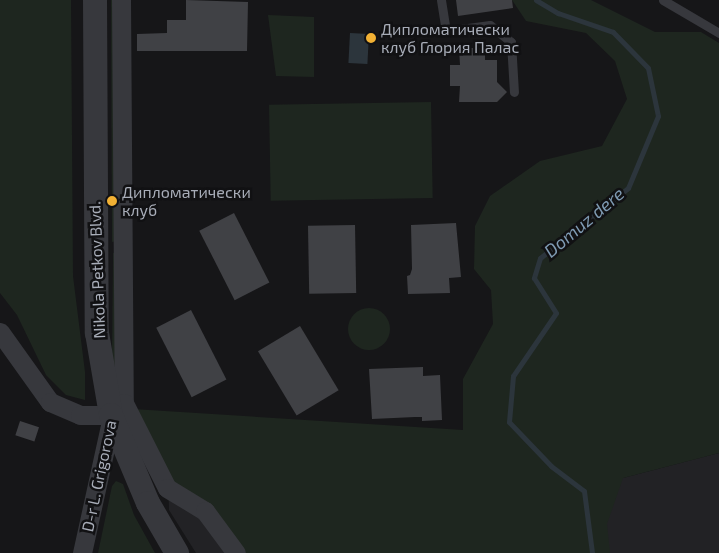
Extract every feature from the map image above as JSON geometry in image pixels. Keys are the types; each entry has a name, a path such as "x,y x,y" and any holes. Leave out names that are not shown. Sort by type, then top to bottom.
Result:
{"street":[{"name":"Nikola Petkov Blvd.","path":"95,0 95,284 97,334 117,409 148,503 177,553"},
{"name":"Nikola Petkov Blvd.","path":"117,409 121,0"},
{"path":"0,332 50,402 80,415 117,409 167,488 206,511 236,553"},
{"name":"D-r L. Grigorova","path":"82,553 117,409"}],"lane":[{"path":"441,0 446,31 490,25 511,42 514,92"},
{"path":"663,0 719,33"}],"shaded area":[{"path":"0,0 71,0 73,276 85,372 85,400 66,395 46,375 17,315 0,293"},
{"path":"111,0 119,0 118,241 112,242"},
{"path":"512,0 591,0 655,32 701,32 719,43 719,453 623,478 607,524 610,553 245,553 168,478 133,409 463,430 463,379 493,324 491,290 474,269 475,226 490,196 540,161 602,146 627,99 615,61 586,33 526,21"},
{"path":"268,15 314,17 314,77 276,76"},
{"path":"350,33 369,34 367,64 348,63"},
{"path":"431,102 433,198 271,201 269,105"},
{"path":"119,252 119,366 112,366 113,253"},
{"path":"369,308 384,314 390,329 384,344 369,350 354,344 348,329 354,314"},
{"path":"719,453 719,553 196,553 169,510 168,478 623,478"},
{"path":"116,481 123,484 134,515 155,553 98,553 112,486"}],"building":[{"path":"186,0 248,2 247,51 137,51 137,34 167,33 167,20 186,20"},
{"path":"456,0 512,0 513,8 458,16"},
{"path":"459,48 485,48 485,60 497,60 497,82 507,92 497,102 459,102 460,86 450,86 450,65 460,65"},
{"path":"234,213 269,282 235,300 199,231"},
{"path":"456,223 461,277 449,278 450,293 408,294 407,276 410,275 412,269 411,225"},
{"path":"355,225 356,293 309,294 308,226"},
{"path":"191,310 226,379 192,397 156,328"},
{"path":"300,326 339,390 297,416 258,351"},
{"path":"423,367 423,376 440,375 442,420 422,421 422,417 372,419 369,369"},
{"path":"20,421 39,427 34,441 15,435"}],"waterway":[{"name":"Domuz dere","path":"536,0 558,13 613,32 648,68 658,116 628,188 540,258 534,278 556,313 513,376 509,422 551,466 584,491 592,553"}],"place":[{"name":"Дипломатически клуб Глория Палас","path":"371,38"},
{"name":"Дипломатически клуб","path":"112,201"}]}
